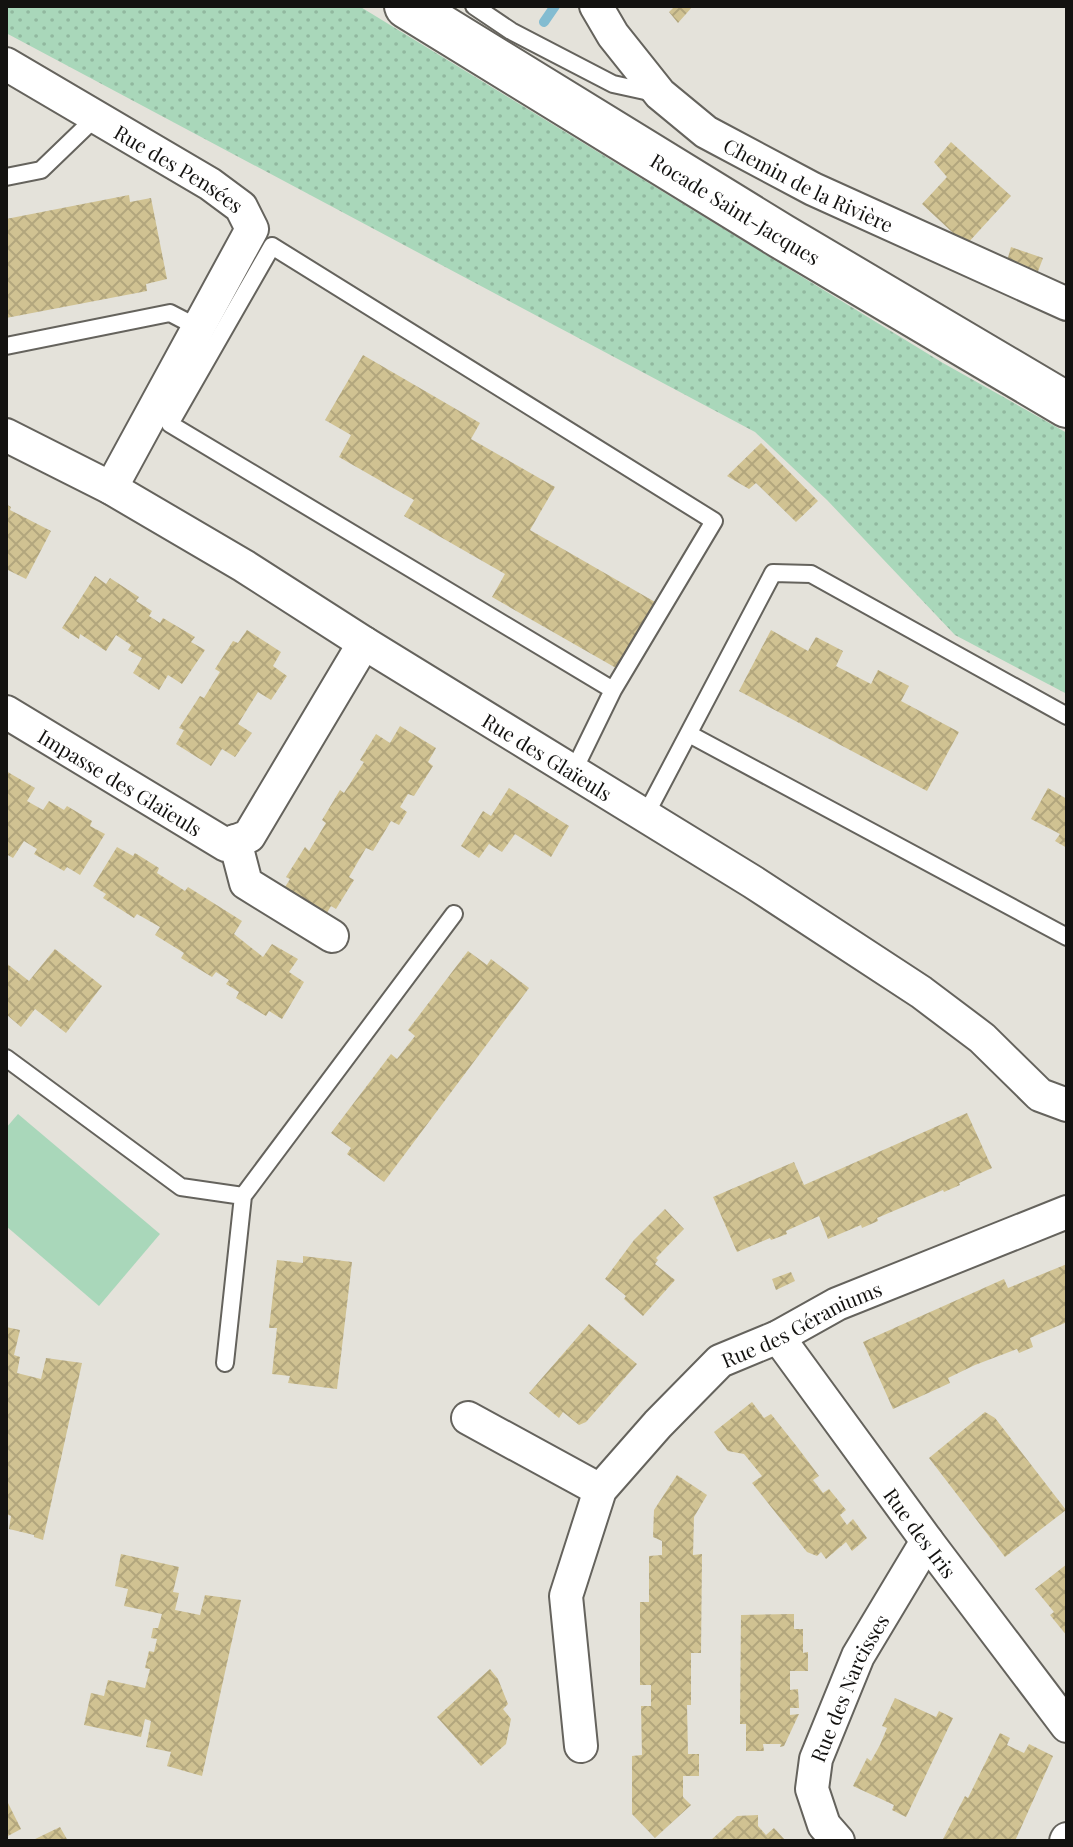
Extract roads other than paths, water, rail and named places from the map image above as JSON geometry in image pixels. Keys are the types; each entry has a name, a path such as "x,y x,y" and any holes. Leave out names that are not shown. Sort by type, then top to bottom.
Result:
{"main road":[{"name":"Rocade Saint-Jacques","path":"407,6 781,236 1067,405"}],"street":[{"name":"Chemin de la Rivière","path":"596,6 613,35 660,94 706,132 813,189 1067,304"},
{"name":"Rue des Pensées","path":"6,64 210,184 241,207 252,229 111,488"},
{"name":"Rue des Glaïeuls","path":"6,435 111,488 244,566 645,816 921,992 982,1038 1040,1095 1067,1105"},
{"path":"332,936 246,883 235,841 249,836 364,643"},
{"name":"Impasse des Glaïeuls","path":"6,712 226,845 235,841"},
{"name":"Rue des Géraniums","path":"581,1746 566,1596 600,1490 658,1424 720,1361 778,1337 837,1304 1067,1212"},
{"name":"Rue des Iris","path":"778,1337 1067,1726"},
{"path":"468,1418 600,1490"},
{"name":"Rue des Narcisses","path":"838,1841 824,1825 812,1789 816,1759 858,1656 927,1541"}],"lane":[{"path":"474,6 511,31 613,84 660,94"},
{"path":"6,177 41,170 96,117"},
{"path":"573,772 613,690 714,521 272,246 170,424 613,690"},
{"path":"6,346 170,313 199,328"},
{"path":"645,816 773,573 811,574 1067,716"},
{"path":"689,734 1067,937"},
{"path":"225,1363 243,1196 454,914"},
{"path":"6,1058 181,1187 243,1196"}],"waterway":[{"path":"544,22 555,6"}]}
